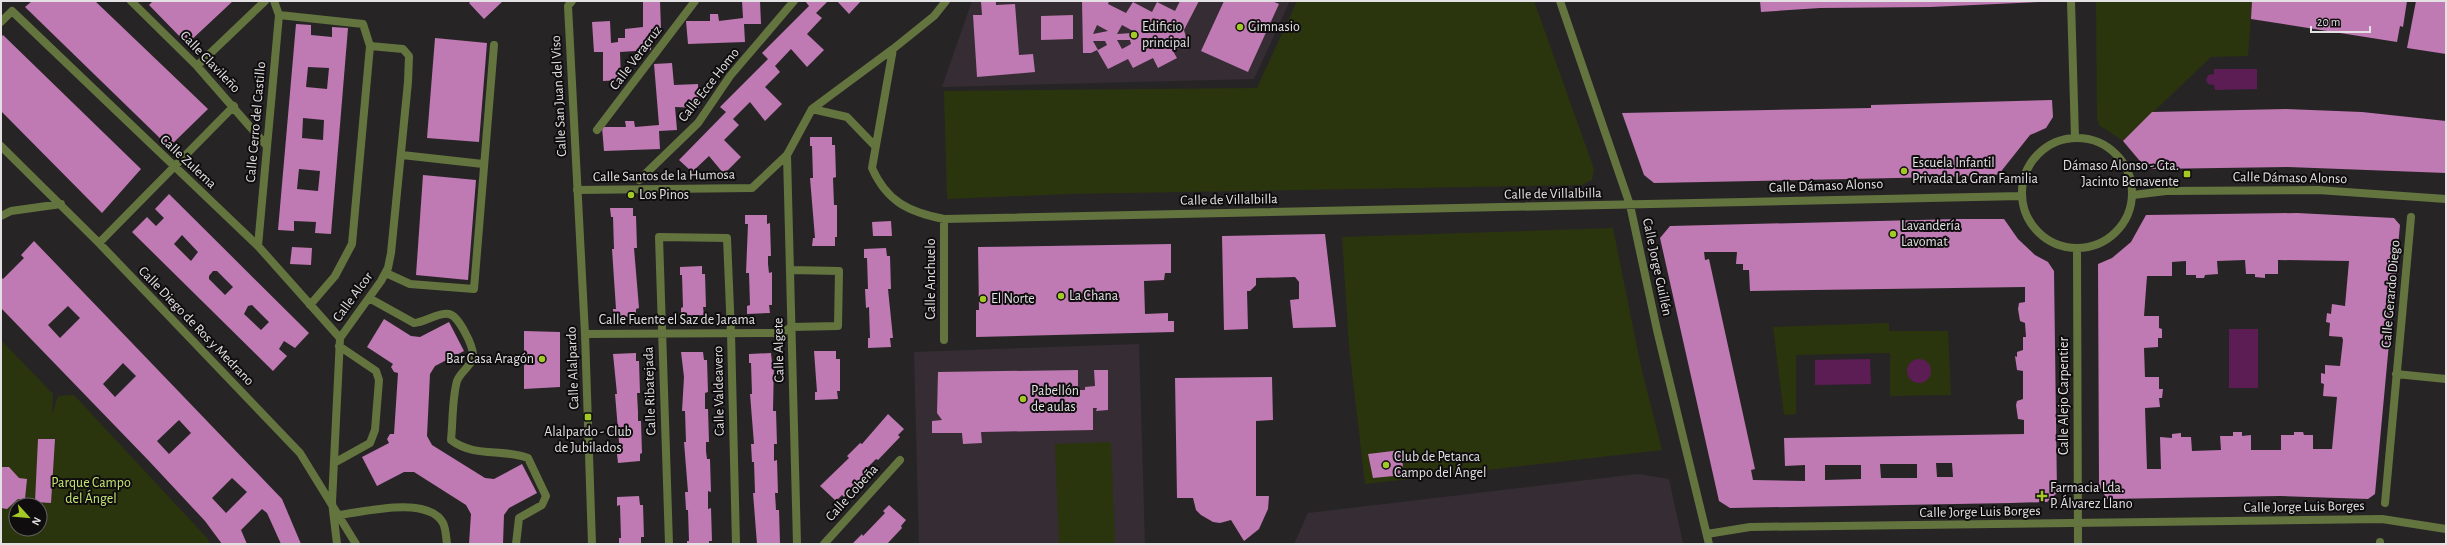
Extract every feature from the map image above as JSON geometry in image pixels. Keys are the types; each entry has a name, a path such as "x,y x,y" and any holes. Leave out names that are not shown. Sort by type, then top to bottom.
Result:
{"street":[{"path":"197,66 265,1"},
{"name":"Calle Cerro del Castillo","path":"258,246 266,145 279,16 274,1"},
{"name":"Calle San Juan del Viso","path":"572,1 568,6 577,190"},
{"name":"Calle Veracruz","path":"597,130 695,1"},
{"name":"Calle Ecce Homo","path":"639,180 698,123 730,76 794,1"},
{"path":"787,154 812,109 893,49 934,16 946,1"},
{"name":"Calle Jorge Guillén","path":"1560,1 1630,205 1668,376 1709,544"},
{"path":"2071,1 2075,138"},
{"name":"Calle Clavileño","path":"134,2 234,106 266,145"},
{"name":"Calle Zulema","path":"1,22 12,11 173,167 258,246 310,305 339,342 376,371 379,380 375,430 370,443 334,463"},
{"name":"Calle Alcor","path":"279,16 363,24 370,46 352,244 334,276 310,305"},
{"path":"386,273 410,284 474,288 483,164 494,45"},
{"name":"Calle Alcor","path":"332,502 339,342 386,273 391,253 402,155 409,56 402,49 370,46"},
{"name":"Calle de Villalbilla","path":"893,49 872,168 880,186 895,201 920,214 944,219 1630,205"},
{"path":"99,243 234,106"},
{"path":"812,109 846,117 875,146"},
{"path":"2075,138 2097,141 2116,154 2129,172 2133,195 2128,215 2116,233 2098,244 2077,249 2057,245 2039,233 2027,216 2022,196 2025,174 2036,156 2054,143 2075,138"},
{"name":"Calle Diego de Ros y Medrano","path":"1,146 99,243 300,453 332,502 337,544"},
{"name":"Calle Santos de la Humosa","path":"577,190 752,188 787,154"},
{"name":"Calle Algete","path":"787,154 797,544"},
{"path":"402,155 483,164"},
{"name":"Calle Alalpardo","path":"577,190 585,334 592,544"},
{"name":"Calle Dámaso Alonso","path":"2133,195 2166,191 2318,190 2446,199"},
{"name":"Calle Dámaso Alonso","path":"1630,205 2022,196"},
{"path":"1,216 10,211 61,204"},
{"name":"Calle Gerardo Diego","path":"2385,503 2411,216"},
{"name":"Calle Anchuelo","path":"944,219 944,340"},
{"name":"Calle Valdeavero","path":"659,237 727,238 731,333 736,544"},
{"name":"Calle Ribatejada","path":"659,237 669,544"},
{"name":"Calle Alejo Carpentier","path":"2077,249 2078,544"},
{"name":"Calle Fuente el Saz de Jarama","path":"585,334 782,333 791,327 838,326 839,271 790,270"},
{"path":"368,298 414,323 447,314 455,316 460,322 473,355 471,362 457,381 451,440 474,452 519,455 528,458 546,496 542,505 519,518 516,544"},
{"path":"2396,374 2446,379"},
{"name":"Calle Cobeña","path":"824,544 900,460"},
{"path":"332,502 356,544"},
{"path":"339,515 394,508 418,508 434,513 442,522 447,544"},
{"name":"Calle Jorge Luis Borges","path":"1707,534 1750,527 2030,525 2078,522 2382,519 2446,529"}],"shaded area":[{"path":"972,1 1290,1 1254,79 942,87"},
{"path":"2214,69 2257,69 2257,89 2215,90 2214,85 2208,84 2206,80 2208,75 2214,74"},
{"path":"2229,329 2258,329 2258,388 2229,388"},
{"path":"1139,344 1145,544 919,544 914,352"},
{"path":"1870,359 1871,384 1815,385 1815,360"},
{"path":"1919,359 1927,363 1931,371 1927,379 1919,383 1911,379 1907,371 1911,363"},
{"path":"1638,474 1669,479 1683,544 1294,544 1308,513"}],"green space":[{"path":"1297,1 1534,1 1594,169 1592,180 1582,185 1068,194 947,199 944,91 1257,88"},
{"path":"2096,1 2252,1 2248,56 2211,57 2123,141 2099,125 2097,118"},
{"path":"1613,228 1641,367 1662,450 1365,484 1349,346 1342,237"},
{"path":"1889,323 1889,331 1948,331 1951,395 1890,396 1890,353 1796,355 1796,414 1784,415 1773,327"},
{"name":"Parque Campo del Ángel","path":"1,340 53,394 52,415 58,396 74,395 208,539 210,544 1,544"},
{"path":"1111,442 1115,544 1059,544 1055,444"}],"building":[{"path":"32,1 95,1 208,109 169,147 25,7"},
{"path":"153,1 233,1 187,44 149,5"},
{"path":"471,1 503,1 484,19 469,3"},
{"path":"643,1 660,1 661,29 651,29 651,50 620,52 621,80 603,81 603,52 594,52 592,22 610,21 611,43 618,42 618,38 625,38 625,29 643,27"},
{"path":"742,1 760,1 761,24 744,24 745,42 688,44 686,21 710,21 710,14 718,14 719,21 743,18"},
{"path":"805,1 828,1 816,13 822,18 807,34 824,50 807,67 791,49 775,66 780,72 765,87 782,104 765,121 750,102 733,119 739,125 724,140 741,157 724,174 709,156 692,172 679,160 726,112 720,107 768,59 762,53 809,6"},
{"path":"837,1 861,1 849,14"},
{"path":"996,1 996,5 1015,4 1019,55 1033,54 1035,72 977,77 973,15 982,15 981,2"},
{"name":"Edificio principal","path":"1082,1 1109,1 1108,4 1126,13 1133,2 1152,12 1157,2 1175,11 1180,1 1199,1 1184,30 1188,44 1173,51 1177,58 1158,68 1153,58 1133,68 1128,59 1108,69 1097,50 1091,53 1083,53","holes":["1146,24 1157,29 1156,31 1141,32","1097,25 1108,31 1093,34","1122,25 1133,31 1132,33 1117,34","1141,38 1154,39 1156,43 1146,48","1117,40 1130,40 1131,44 1122,49","1093,41 1105,41 1107,45 1098,50"]},
{"name":"Gimnasio","path":"1224,1 1272,1 1279,4 1248,72 1201,51"},
{"path":"1760,1 2039,2 1930,7 1820,8 1761,12"},
{"path":"2252,1 2407,1 2403,27 2400,26 2397,42 2251,19"},
{"path":"2416,1 2446,1 2446,54 2407,48"},
{"path":"1073,15 1073,39 1041,40 1041,16"},
{"path":"296,24 311,25 311,35 332,37 332,27 348,28 331,234 315,233 316,222 294,221 294,231 278,230","holes":["308,67 329,68 327,89 306,87","303,118 324,120 323,140 302,138","299,169 320,171 318,191 297,189"]},
{"path":"3,35 141,169 102,213 1,111 1,37"},
{"path":"435,38 487,43 479,142 427,138"},
{"path":"672,63 674,85 698,84 699,108 675,107 677,130 659,131 660,149 604,151 602,127 626,127 625,121 634,121 635,127 659,125 654,64"},
{"path":"2052,100 2053,117 2046,128 2030,135 1999,174 1990,176 1654,183 1644,175 1622,113 1871,108 1871,105"},
{"path":"2286,109 2362,112 2446,121 2446,173 2288,167 2152,169 2139,160 2123,141 2152,112"},
{"path":"810,137 832,137 832,145 835,145 836,177 833,178 834,205 837,205 837,237 835,237 835,246 812,246 813,238 815,238 810,178 813,178 812,146 810,146"},
{"path":"423,175 476,180 468,280 416,275"},
{"path":"169,194 309,333 295,348 284,341 279,349 287,356 273,371 132,232 147,217 156,226 164,218 155,209","holes":["182,235 198,252 191,261 174,244","213,271 217,271 233,287 225,295 209,279 209,276","252,305 269,322 261,330 244,314 248,306"]},
{"path":"610,208 633,208 633,216 636,216 637,248 634,248 639,308 636,309 636,317 613,317 613,309 616,309 612,249 614,249 613,217 611,217"},
{"path":"2297,213 2394,218 2400,225 2375,494 2368,499 2280,496 2107,499 2099,486 2098,264 2112,258 2131,242 2146,215","holes":["2245,260 2246,274 2255,274 2255,277 2265,278 2265,274 2278,274 2278,260 2349,261 2345,306 2332,304 2331,314 2327,313 2326,322 2330,323 2329,336 2342,337 2343,340 2340,366 2325,365 2325,374 2321,373 2321,383 2324,384 2323,396 2337,397 2332,449 2313,449 2313,435 2304,435 2303,432 2294,432 2294,435 2281,435 2281,450 2251,450 2251,435 2242,436 2242,432 2233,432 2233,436 2220,436 2221,450 2192,451 2191,437 2181,437 2181,433 2172,434 2172,438 2160,437 2161,469 2147,469 2145,408 2160,407 2159,398 2162,398 2163,389 2159,389 2159,377 2145,377 2144,348 2158,347 2158,338 2162,338 2162,329 2159,328 2159,316 2144,316 2147,276 2172,276 2172,262 2186,261 2186,275 2196,275 2196,278 2204,278 2205,275 2218,274 2217,261"]},
{"path":"745,215 767,215 767,224 770,223 771,256 768,256 768,264 769,273 772,272 772,305 769,305 770,313 747,314 747,306 750,305 749,273 746,273 748,224 745,224"},
{"path":"2004,219 2018,239 2035,255 2048,262 2054,271 2057,493 2047,502 2011,503 1730,508 1719,501 1660,238 1670,226","holes":["1704,252 1737,252 1736,264 1743,264 1743,270 1749,270 1750,291 2025,287 2025,302 2019,303 2018,309 2020,321 2025,323 2026,337 2023,337 2023,350 2017,352 2017,357 2015,356 2017,370 2023,371 2023,399 2017,401 2016,405 2018,419 2024,420 2024,434 1784,438 1785,466 1805,465 1805,481 1753,480 1751,470 1755,469 1709,259 1705,260","1936,463 1952,463 1953,477 1937,477","1880,464 1917,464 1917,478 1881,478","1825,465 1861,465 1861,479 1825,480"]},
{"path":"891,221 892,236 873,236 872,222"},
{"path":"1325,234 1336,327 1293,328 1290,300 1299,299 1299,282 1295,277 1256,278 1256,285 1250,291 1247,291 1248,329 1224,330 1222,236"},
{"path":"34,241 282,499 301,544 281,544 267,513 262,509 241,530 247,544 222,544 205,521 149,461 1,308 1,277 3,279 24,258 21,255","holes":["68,306 80,318 60,338 48,325","123,363 136,376 115,397 103,384","179,420 191,433 169,454 157,441","232,478 247,492 226,513 212,498"]},
{"name":"La Chana","path":"1171,244 1171,273 1165,273 1164,280 1144,281 1145,314 1168,313 1168,321 1174,321 1174,332 976,337 976,310 979,310 978,247"},
{"path":"292,247 312,248 311,265 290,264"},
{"path":"886,248 887,256 890,256 891,289 888,289 893,338 890,338 891,347 868,348 868,338 870,338 869,307 866,308 865,289 868,289 867,258 864,258 864,249"},
{"path":"702,266 702,274 705,274 706,307 703,307 704,315 681,316 681,308 683,307 682,275 680,275 680,267"},
{"path":"384,319 411,336 420,337 449,322 464,351 435,366 430,374 427,436 432,445 485,478 494,479 522,464 537,493 509,508 504,515 503,544 469,544 471,514 466,505 414,472 404,472 377,486 362,457 389,443 387,439 390,434 394,434 398,373 394,372 391,367 393,364 367,347"},
{"name":"Bar Casa Aragón","path":"524,331 560,332 560,387 524,389"},
{"path":"814,351 836,351 836,359 840,359 840,391 837,391 838,399 815,400 815,392 817,392"},
{"path":"681,352 703,352 704,360 707,360 708,392 705,393 705,409 708,409 709,442 706,442 706,451 707,459 710,459 711,492 708,491 708,509 711,508 712,541 709,541 709,544 687,544 687,541 689,541 688,510 686,510 685,492 688,492 684,442 686,442 685,411 682,411 684,377"},
{"path":"636,353 636,361 639,361 640,393 637,393 638,421 641,421 642,453 640,454 640,461 618,463 617,454 620,454 613,354"},
{"path":"771,353 772,362 774,362 773,411 776,411 777,444 774,444 774,461 777,460 778,493 775,493 776,510 779,510 780,543 757,544 753,493 755,493 754,462 752,462 751,444 754,444 750,394 752,394 751,363 749,363 749,354"},
{"name":"Pabellón de aulas","path":"1078,370 1078,390 1085,390 1085,387 1095,386 1094,370 1108,370 1108,410 1096,411 1097,408 1093,408 1093,430 981,432 982,443 963,444 962,433 932,433 932,421 942,420 937,413 938,372"},
{"path":"1272,377 1273,420 1256,421 1256,496 1269,496 1268,509 1259,529 1244,541 1231,520 1220,523 1213,522 1201,515 1196,510 1193,498 1177,498 1175,378"},
{"path":"888,414 904,429 898,435 900,437 878,460 876,459 864,471 866,473 844,497 842,495 836,501 820,486 849,458 847,456 860,443 862,444"},
{"path":"38,439 55,439 51,503 48,503 48,497 35,497"},
{"name":"Club de Petanca Campo del Ángel","path":"1401,450 1404,475 1373,478 1368,454"},
{"path":"1,467 9,467 19,478 27,479 25,497 8,497 8,508 1,508"},
{"path":"639,496 640,505 643,505 644,537 641,537 641,544 619,544 619,538 621,538 620,505 617,506 617,497"},
{"path":"889,505 906,520 901,526 902,528 887,544 852,544 862,534 863,536 885,513 883,511"}],"place":[{"name":"Gimnasio","path":"1240,27"},
{"name":"Edificio principal","path":"1134,35"},
{"name":"Escuela Infantil Privada La Gran Familia","path":"1904,171"},
{"name":"Dámaso Alonso - Gta. Jacinto Benavente","path":"2187,174"},
{"name":"Los Pinos","path":"631,195"},
{"name":"Lavandería Lavomat","path":"1893,234"},
{"name":"La Chana","path":"1061,296"},
{"name":"El Norte","path":"983,299"},
{"name":"Bar Casa Aragón","path":"542,359"},
{"name":"Pabellón de aulas","path":"1023,399"},
{"name":"Alalpardo - Club de Jubilados","path":"588,417"},
{"name":"Club de Petanca Campo del Ángel","path":"1386,465"},
{"name":"Farmacia Lda. P. Álvarez Llano","path":"2042,496"}]}
